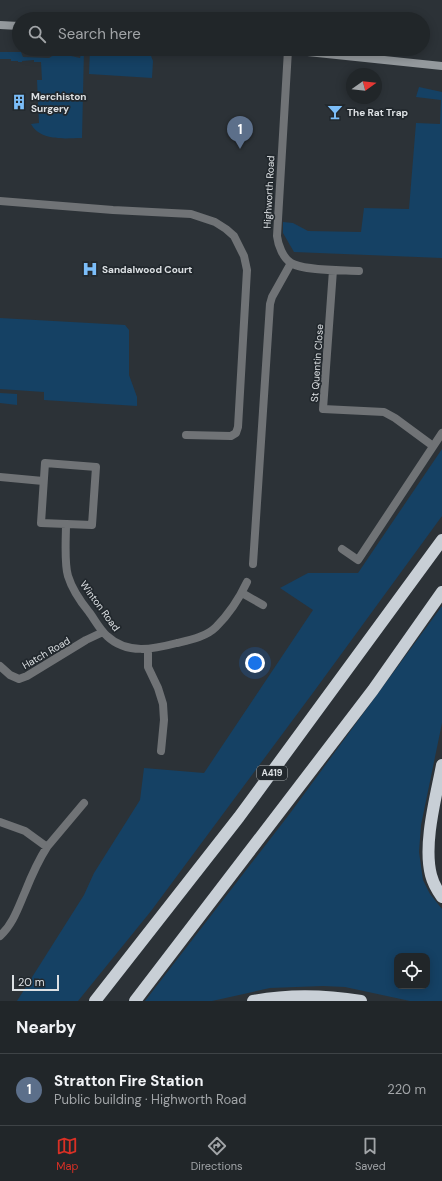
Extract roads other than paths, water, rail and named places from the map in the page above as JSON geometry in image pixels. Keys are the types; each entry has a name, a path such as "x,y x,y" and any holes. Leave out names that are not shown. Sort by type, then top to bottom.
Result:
{"highway":[{"name":"A419","path":"95,1001 239,817 442,540"},
{"name":"A419","path":"135,1001 373,690 442,592"},
{"path":"442,765 431,828 429,855 431,875 436,889 442,897"},
{"path":"253,1001 279,996 299,996 361,1001"}],"main road":[{"path":"0,26 12,26"},
{"name":"Highworth Road","path":"349,56 442,66"}],"street":[{"name":"Highworth Road","path":"284,56 277,236 284,255 291,263"},
{"path":"0,201 191,214 215,222 234,236 242,249 247,263 237,430 236,433 231,436 186,435"},
{"path":"253,564 270,304 272,297 291,263 302,267 359,271"},
{"name":"St Quentin Close","path":"333,270 323,408 384,412 395,418 433,446"},
{"path":"342,549 358,560 442,433"},
{"path":"45,463 96,467 92,526 41,523 43,481 45,463"},
{"path":"0,477 43,481"},
{"name":"Winton Road","path":"66,524 67,574 78,598 103,632 112,640 123,646 134,649 148,650 208,634 225,618 242,593 247,582"},
{"path":"242,593 263,605"},
{"name":"Hatch Road","path":"0,666 10,675 18,679 23,678 46,666 86,640 103,632"},
{"path":"148,650 148,667 158,688 163,704 164,720 161,751"},
{"path":"0,936 7,930 18,910 35,868 47,847 84,803"},
{"path":"0,822 25,831 47,847"}],"place":[{"name":"Merchiston Surgery","path":"19,102"},
{"name":"The Rat Trap","path":"335,112"},
{"name":"Stratton Fire Station","path":"240,149"},
{"name":"Sandalwood Court","path":"90,269"}]}
